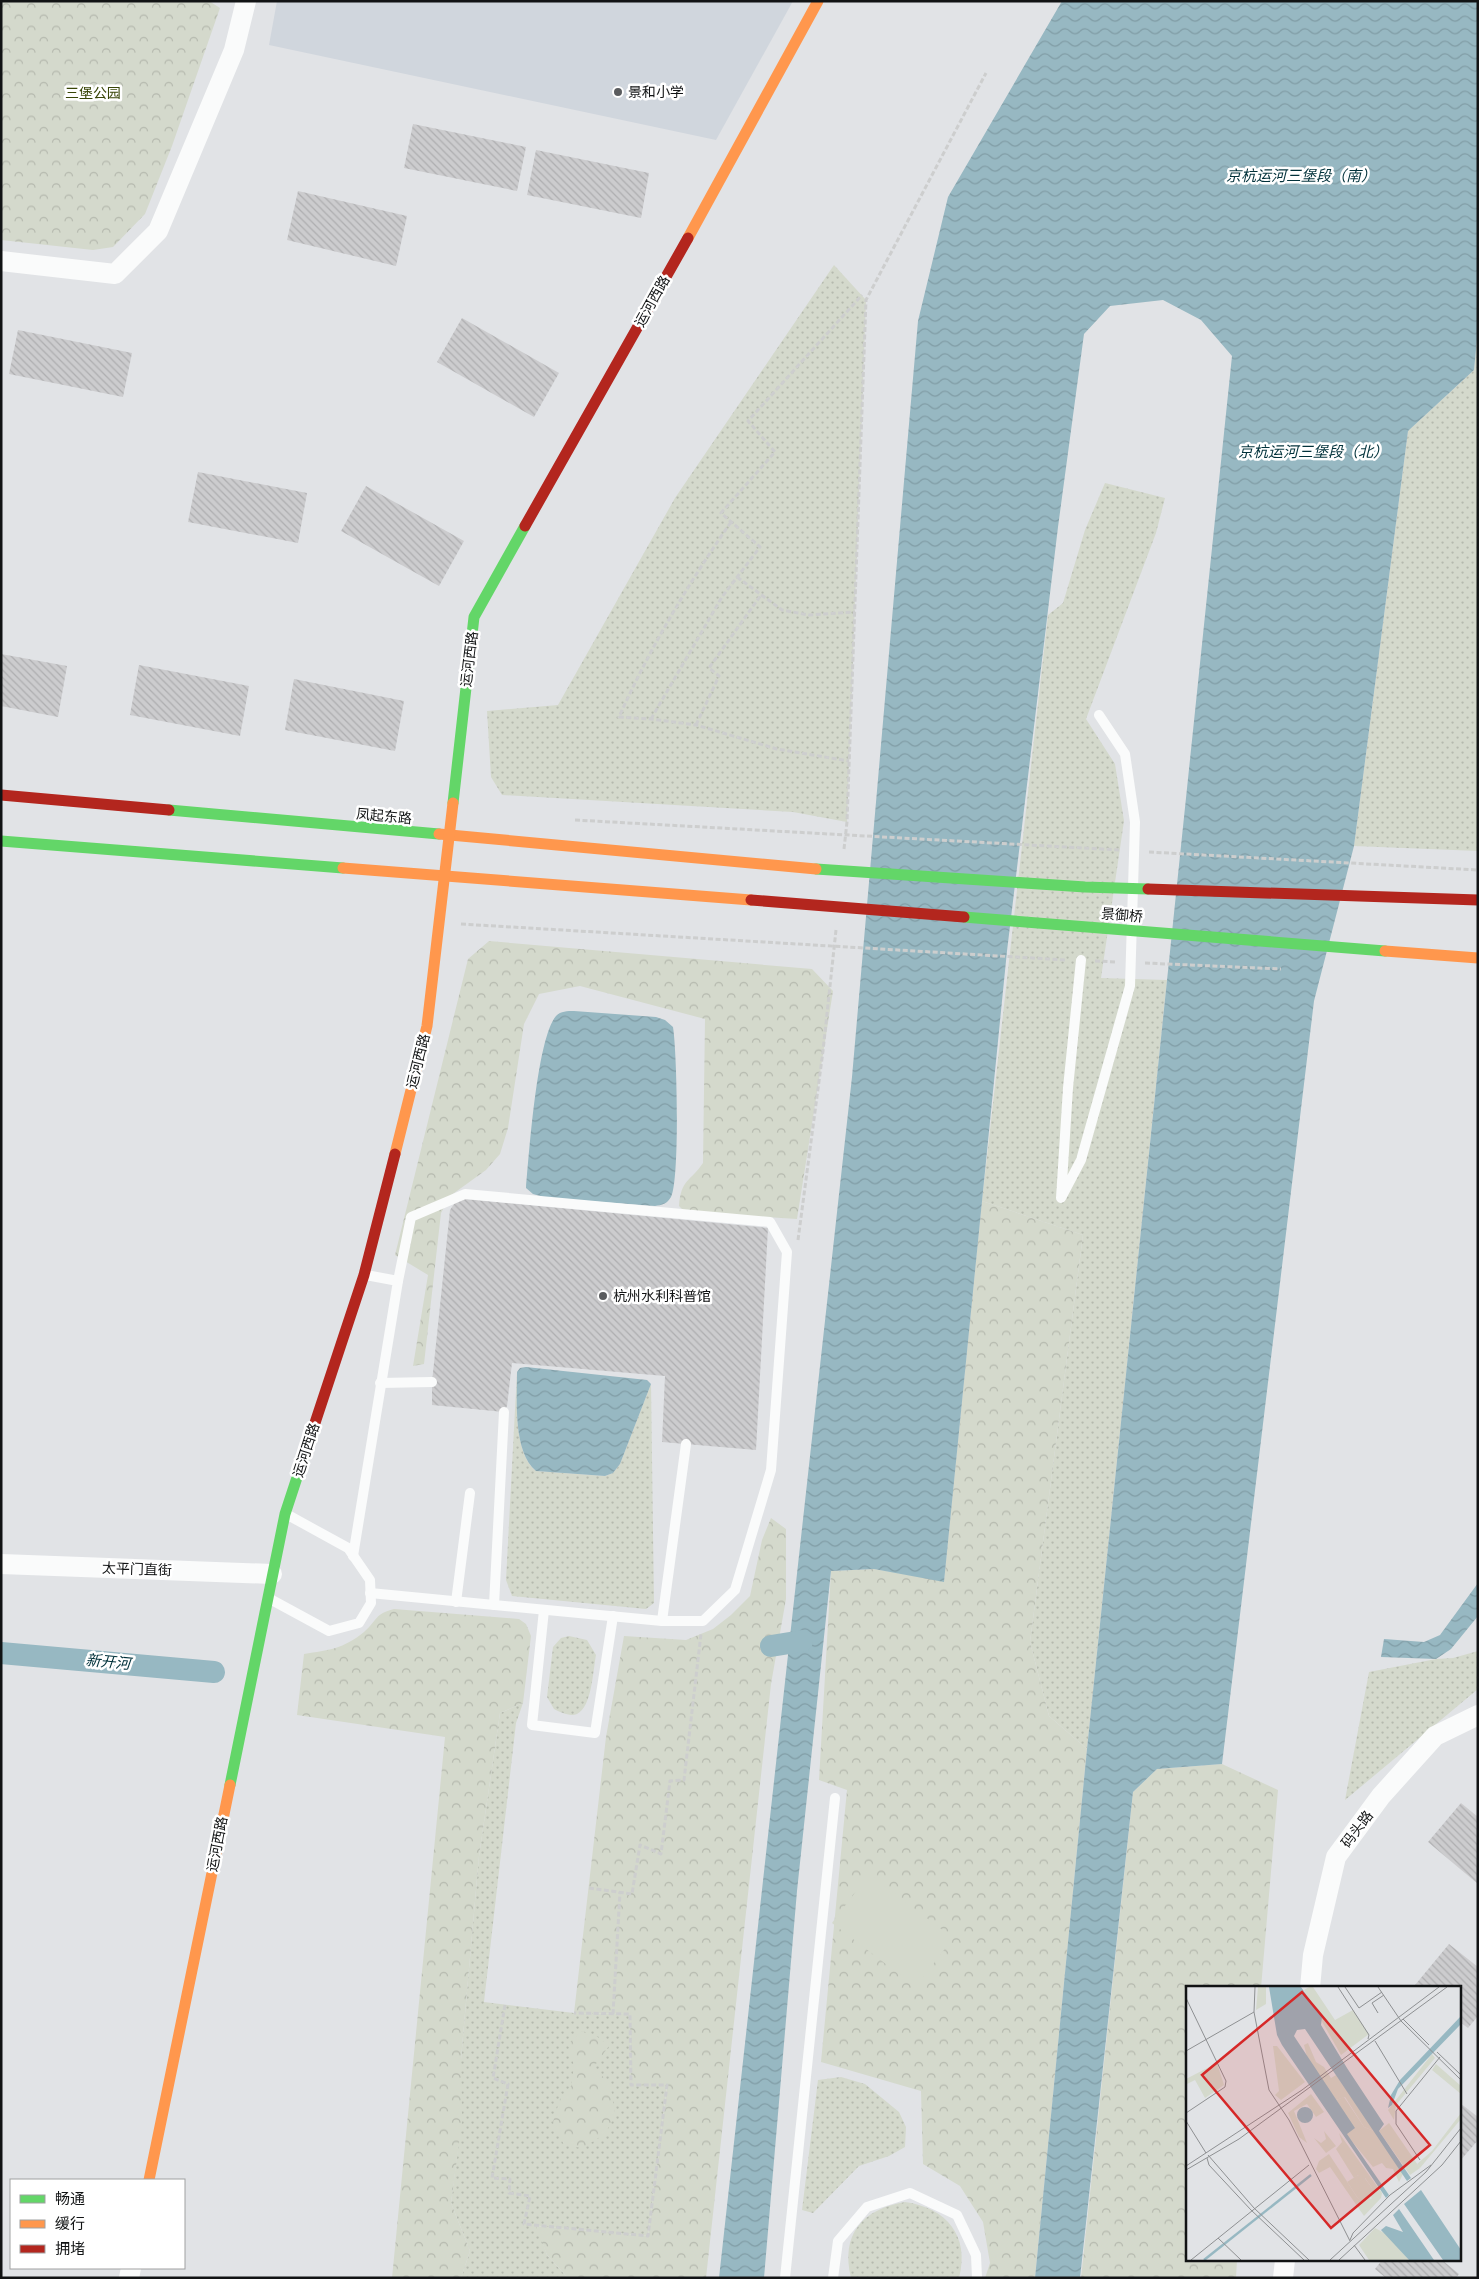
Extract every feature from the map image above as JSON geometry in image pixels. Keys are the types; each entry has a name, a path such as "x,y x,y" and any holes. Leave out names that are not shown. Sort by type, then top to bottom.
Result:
{"main road":[{"name":"运河西路","path":"149,2179 285,1514 364,1275 427,1026 474,617 717,186 818,1"},
{"name":"凤起东路","path":"1,795 764,864"},
{"path":"1,841 443,876"},
{"name":"景御桥","path":"764,864 1085,887 1478,900"},
{"name":"景御桥","path":"443,876 1478,958"}],"street":[{"path":"1,261 115,274 158,231 234,50 246,1"},
{"name":"太平门直街","path":"1,1564 272,1574"},
{"name":"码头路","path":"1310,1986 1312,1955 1336,1857 1381,1796 1435,1736 1478,1715"},
{"path":"1283,2278 1285,2262"}],"lane":[{"path":"1081,960 1068,1088 1061,1198 1081,1160 1130,986 1135,822 1125,754 1098,715"},
{"path":"353,1556 380,1383 411,1217 465,1194 770,1222 787,1252 771,1470 735,1590 703,1621 662,1621 370,1593"},
{"path":"364,1275 398,1281"},
{"path":"380,1383 432,1382"},
{"path":"494,1605 504,1412"},
{"path":"662,1621 686,1444"},
{"path":"456,1602 470,1493"},
{"path":"267,1597 330,1631 359,1623 370,1603 370,1580 348,1548 285,1514"},
{"path":"544,1610 532,1725 595,1733 614,1616"},
{"path":"785,2278 835,1798"},
{"path":"833,2278 838,2241 868,2206 910,2193 957,2215 976,2255 977,2278"}],"path":[{"path":"844,852 866,300 986,73"},
{"path":"651,719 722,598 760,547 721,513 775,452 748,421 862,295"},
{"path":"731,522 695,573 666,623 618,718 651,719 696,725 777,748 849,761"},
{"path":"737,577 782,610 809,615 855,612"},
{"path":"696,725 719,676 709,668 761,595"},
{"path":"438,922 766,941"},
{"path":"787,1252 800,1239 836,922"},
{"path":"589,1888 632,1894 640,1846 661,1854 670,1781 684,1780 703,1621"},
{"path":"613,2014 620,1892"},
{"path":"505,2005 493,2078 508,2084 492,2178 510,2179 509,2193 530,2196 524,2224 648,2236 667,2085 631,2085 630,2014 574,2013"}],"shaded area":[{"name":"景和小学","path":"277,1 793,1 716,140 269,45"}],"green space":[{"name":"三堡公园","path":"1,1 209,1 220,8 172,146 145,214 113,247 93,250 1,240"},
{"path":"834,265 866,300 847,822 793,812 502,795 491,777 487,711 558,705 675,498"},
{"path":"1478,329 1478,851 1354,846 1408,431 1474,370"},
{"path":"1105,483 1165,498 1156,533 1086,719 1115,764 1124,821 1101,978 1167,980 1087,1749 1049,1716 1030,1642 1083,1235 982,1201 1048,615 1063,603 1085,530"},
{"path":"489,941 812,969 833,991 797,1219 685,1212 679,1206 684,1186 703,1163 705,1019 580,986 539,994 524,1024 508,1128 500,1154 486,1170 450,1196 441,1213 424,1364 413,1366 428,1275 395,1255 468,959"},
{"path":"982,1201 1083,1235 1030,1642 1049,1716 1087,1749 1035,2278 985,2278 990,2263 983,2222 960,2186 923,2164 921,2091 821,2062 847,1790 819,1780 831,1571 874,1569 944,1581"},
{"path":"517,1372 517,1411 520,1439 523,1452 536,1471 605,1476 613,1473 620,1464 651,1384 654,1603 646,1609 512,1596 506,1580"},
{"path":"771,1518 786,1529 786,1599 771,1684 706,2278 568,2278 547,2255 536,2226 648,2236 667,2086 631,2085 630,2014 574,2013 606,1737 624,1636 686,1640 713,1629 731,1615 750,1596 762,1540"},
{"path":"394,1609 519,1619 526,1624 531,1636 523,1703 500,1713 479,1856 461,2059 462,2121 451,2203 470,2251 461,2278 392,2278 445,1737 297,1715 304,1654 328,1650 349,1642 364,1632 379,1615"},
{"path":"569,1636 587,1640 596,1655 589,1696 582,1710 574,1715 565,1714 554,1709 547,1697 553,1647 561,1638"},
{"path":"1478,1651 1478,1689 1345,1800 1369,1672 1436,1659 1453,1658"},
{"path":"523,1703 516,1723 484,2002 574,2013 630,2014 631,2085 667,2085 648,2236 537,2226 547,2255 568,2278 461,2278 470,2251 451,2203 460,2131 461,2059 479,1856 500,1713"},
{"path":"1222,1764 1278,1790 1261,1986 1186,1986 1186,2262 1237,2262 1236,2278 1081,2278 1133,1792 1157,1769"},
{"path":"869,1874 953,1938 916,1987 832,1923"},
{"path":"582,2031 595,2035 609,2046 593,2068 610,2083 615,2115 605,2134 582,2148 564,2145 553,2122 560,2099 571,2086 574,2066 568,2044"},
{"path":"841,2077 865,2084 899,2112 906,2127 905,2147 889,2156 859,2166 813,2213 802,2210 818,2080"},
{"path":"905,2202 932,2210 943,2217 951,2226 958,2237 961,2249 962,2263 959,2278 851,2278 848,2262 849,2249 852,2236 858,2226 877,2211 890,2205"}],"water":[{"name":"京杭运河三堡段（南）","path":"1062,1 1478,1 1478,329 1474,370 1408,431 1354,846 1314,1001 1222,1764 1157,1769 1133,1792 1080,2278 1035,2278 1087,1749 1232,356 1201,320 1163,300 1110,306 1084,334 1058,527 1007,951 944,1582 874,1569 831,1571 797,1891 764,2278 719,2278 852,1077 918,321 948,197"},
{"path":"574,1011 656,1017 665,1020 673,1027 676,1087 676,1166 671,1197 664,1204 655,1206 547,1198 533,1194 526,1188 535,1098 549,1028 558,1014"},
{"path":"526,1367 647,1380 651,1384 620,1464 613,1473 605,1476 536,1471 523,1452 518,1425 517,1372 520,1368"},
{"path":"1478,1583 1478,1616 1451,1649 1436,1659 1381,1657 1384,1639 1424,1642 1440,1635"}],"building":[{"path":"413,124 526,147 517,191 404,168"},
{"path":"536,150 649,173 641,218 527,195"},
{"path":"298,191 407,216 396,266 287,240"},
{"path":"462,318 559,373 534,417 437,362"},
{"path":"18,330 132,353 123,397 9,374"},
{"path":"198,472 307,493 298,543 188,522"},
{"path":"366,486 464,541 439,586 341,531"},
{"path":"1,654 67,666 58,717 1,706"},
{"path":"139,665 249,686 240,736 130,715"},
{"path":"294,679 404,701 395,751 285,730"},
{"name":"杭州水利科普馆","path":"466,1199 768,1228 756,1450 662,1442 665,1376 512,1363 507,1406 504,1412 432,1405 432,1382 450,1210 456,1201"},
{"path":"1461,1803 1478,1817 1478,1884 1428,1842"},
{"path":"1449,1944 1478,1967 1478,2016 1468,2028 1462,2024 1462,1986 1415,1985"},
{"path":"1462,2105 1478,2117 1478,2140 1462,2159"},
{"path":"1380,2262 1444,2262 1459,2274 1456,2278 1386,2278 1375,2269"}],"waterway":[{"name":"新开河","path":"771,1646 802,1641"},
{"name":"新开河","path":"1,1653 214,1672"}],"traffic: fast":[{"path":"453,803 474,617 525,526"},
{"path":"169,810 439,834"},
{"path":"1,841 343,868"},
{"path":"816,869 1085,887 1148,889"},
{"path":"964,917 1385,951"},
{"path":"230,1785 285,1514 309,1441"}],"traffic: slow":[{"path":"688,238 818,1"},
{"path":"395,1154 427,1026 453,803"},
{"path":"439,834 816,869"},
{"path":"343,868 751,900"},
{"path":"1385,951 1478,958"},
{"path":"149,2179 230,1785"}],"traffic: jam":[{"path":"525,526 688,238"},
{"path":"1,795 169,810"},
{"path":"1148,889 1478,900"},
{"path":"751,900 964,917"},
{"path":"309,1441 364,1275 395,1154"}],"place":[{"name":"景和小学","path":"618,92"},
{"name":"杭州水利科普馆","path":"603,1296"}],"water label":[{"name":"京杭运河三堡段（北）","path":"1313,452"}]}
